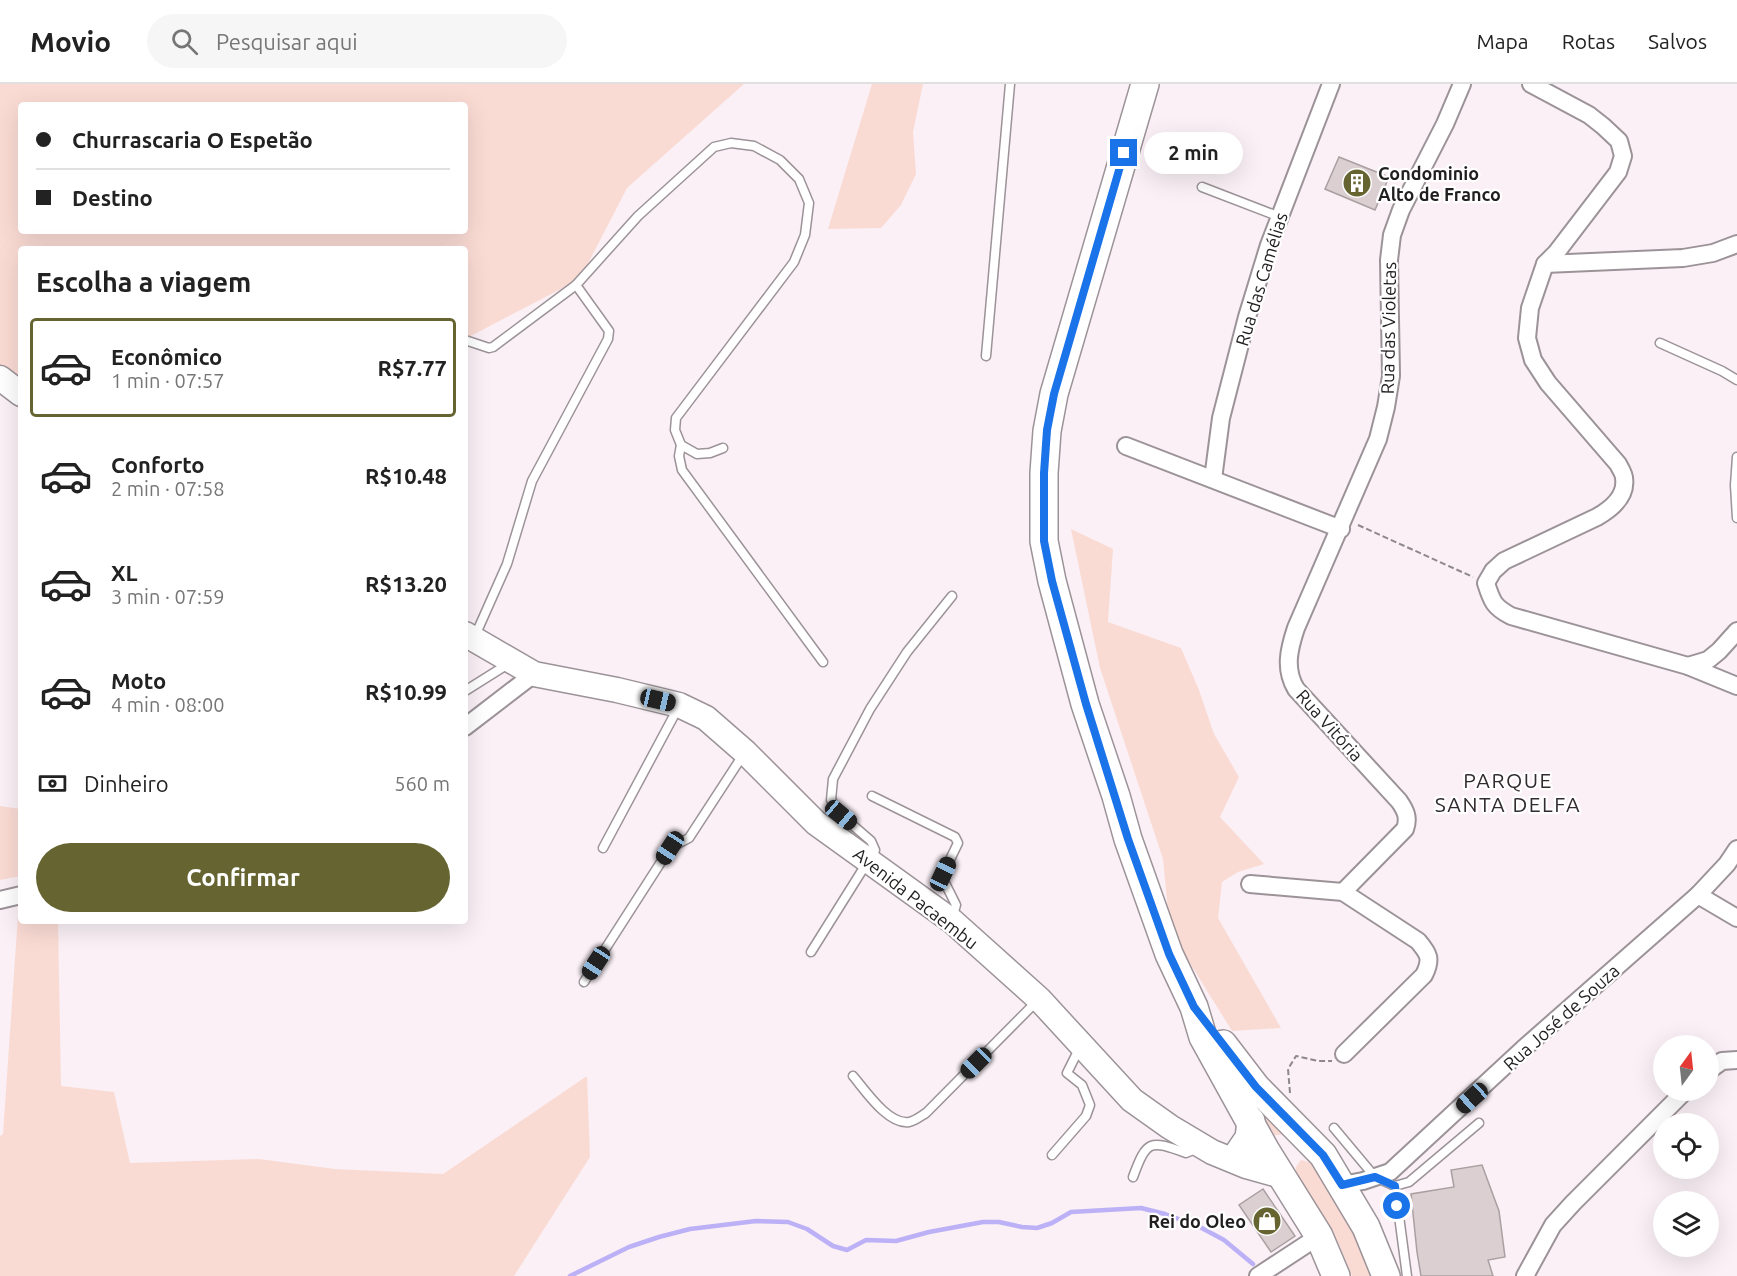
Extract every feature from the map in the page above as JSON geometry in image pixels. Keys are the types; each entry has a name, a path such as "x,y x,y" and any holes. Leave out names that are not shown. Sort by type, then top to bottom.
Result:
{"main road":[{"path":"1145,84 1054,394 1047,430 1044,473 1044,541 1052,581 1082,693 1128,839 1169,954 1194,1007 1203,1037 1266,1151 1319,1236 1336,1276"},
{"path":"1194,1007 1256,1087 1294,1125 1313,1154 1342,1185 1366,1227 1386,1276"},
{"path":"1217,1150 1245,1146 1249,1138 1251,1121"},
{"path":"1266,1151 1285,1150 1313,1154"},
{"path":"1282,1176 1290,1162 1313,1154"}],"street":[{"name":"Rua das Camélias","path":"1213,479 1221,418 1244,328 1269,245 1331,84"},
{"name":"Rua das Violetas","path":"1343,524 1378,439 1386,407 1391,376 1389,260 1392,236 1401,210 1445,124 1462,84"},
{"path":"1531,84 1588,115 1603,126 1619,141 1623,156 1618,172 1545,264 1530,308 1527,338 1533,360 1548,383 1618,464 1624,478 1622,495 1611,509 1504,561 1493,571 1486,583 1491,599 1498,609 1511,616 1688,666 1737,686"},
{"path":"1545,264 1683,258 1713,253 1737,244"},
{"path":"0,378 18,392"},
{"path":"1126,446 1343,524"},
{"name":"Rua Vitória","path":"1343,524 1296,628 1290,645 1289,672 1296,688 1400,801 1407,817 1405,829 1343,892"},
{"path":"1688,666 1708,660 1737,632"},
{"name":"Avenida Pacaembu","path":"470,637 534,674 679,705 706,718 745,752 816,823 952,921 1039,999 1132,1100 1164,1123 1246,1166 1282,1176"},
{"path":"468,725 534,674"},
{"name":"Rua José de Souza","path":"1342,1185 1390,1172 1523,1049 1698,895 1727,864 1737,849"},
{"path":"1250,884 1343,892 1418,941 1427,951 1429,960 1424,975 1344,1054"},
{"path":"1698,895 1737,918"},
{"path":"0,900 18,897"},
{"path":"1719,1063 1737,1060"},
{"path":"1525,1276 1553,1225 1675,1101"},
{"path":"1217,1150 1252,1154 1266,1151"},
{"path":"1258,1276 1319,1236"}],"lane":[{"path":"986,356 1010,84"},
{"path":"468,341 489,348 493,347 576,285 638,216 714,147 731,143 754,146 780,160 799,179 809,203 805,235 794,262 676,418 675,430 681,445 679,456 682,470 823,662"},
{"path":"1202,187 1280,217"},
{"path":"470,637 507,564 532,481 608,339 609,331 576,285"},
{"path":"1660,343 1737,380"},
{"path":"681,445 697,454 710,453 723,448"},
{"path":"1737,457 1735,485 1737,518"},
{"path":"811,952 863,869 871,862 875,850 871,841 841,815 831,800 833,779 870,709 907,652 952,596"},
{"path":"468,689 511,661"},
{"path":"603,848 679,705"},
{"path":"584,982 670,848 689,838 745,752"},
{"path":"872,796 955,837 958,843 943,874 956,905 952,921"},
{"path":"852,1076 887,1115 910,1122 926,1113 1039,999"},
{"path":"1052,1155 1086,1116 1090,1105 1082,1085 1067,1073 1077,1053 1084,1047"},
{"path":"1334,1128 1375,1177 1395,1186 1408,1182 1479,1123"},
{"path":"1133,1177 1141,1156 1151,1145 1161,1144 1186,1153 1217,1150"},
{"path":"1395,1186 1407,1276"}],"path":[{"path":"1343,524 1486,583"},
{"path":"1294,1125 1288,1069 1296,1056 1318,1061 1333,1061 1344,1054"}],"shaded area":[{"path":"0,84 744,84 627,188 580,279 468,337 468,246 18,246 18,378 0,366"},
{"path":"872,84 923,84 913,132 916,174 901,205 881,228 828,229"},
{"path":"1071,529 1113,549 1108,622 1181,648 1214,734 1239,777 1220,817 1264,864 1238,872 1222,882 1218,918 1281,1028 1232,1031 1170,931 1163,859 1100,668"},
{"path":"0,806 18,809 18,877 0,880"},
{"path":"18,915 18,924 58,924 61,1086 114,1092 130,1163 259,1159 335,1169 443,1174 587,1076 590,1157 514,1276 0,1276 0,1136 3,1134"},
{"path":"1231,1069 1291,1134 1267,1136"},
{"path":"1301,1160 1313,1163 1355,1225 1373,1276 1352,1276 1325,1218 1296,1175 1296,1167"}],"building":[{"name":"Condominio Alto de Franco","path":"1339,157 1389,177 1375,210 1325,189"},
{"path":"1482,1165 1499,1211 1505,1257 1488,1260 1493,1276 1421,1276 1411,1194 1454,1187 1451,1170"},
{"name":"Rei do Oleo","path":"1263,1189 1295,1236 1271,1252 1239,1205"}],"waterway":[{"path":"570,1276 629,1247 659,1237 690,1229 756,1221 788,1222 807,1229 833,1246 847,1250 866,1240 896,1241 983,1222 1037,1228 1052,1223 1071,1212 1141,1208 1198,1226 1224,1240 1253,1264"}],"place":[{"name":"Condominio Alto de Franco","path":"1357,183"},
{"name":"Rei do Oleo","path":"1267,1221"}],"district":[{"name":"PARQUE SANTA DELFA","path":"1508,792"}],"route":[{"path":"1124,153 1054,394 1047,430 1044,473 1044,541 1052,581 1086,704 1128,839 1169,954 1194,1007 1256,1087 1323,1155 1342,1185 1375,1177 1395,1186 1397,1206"}]}
